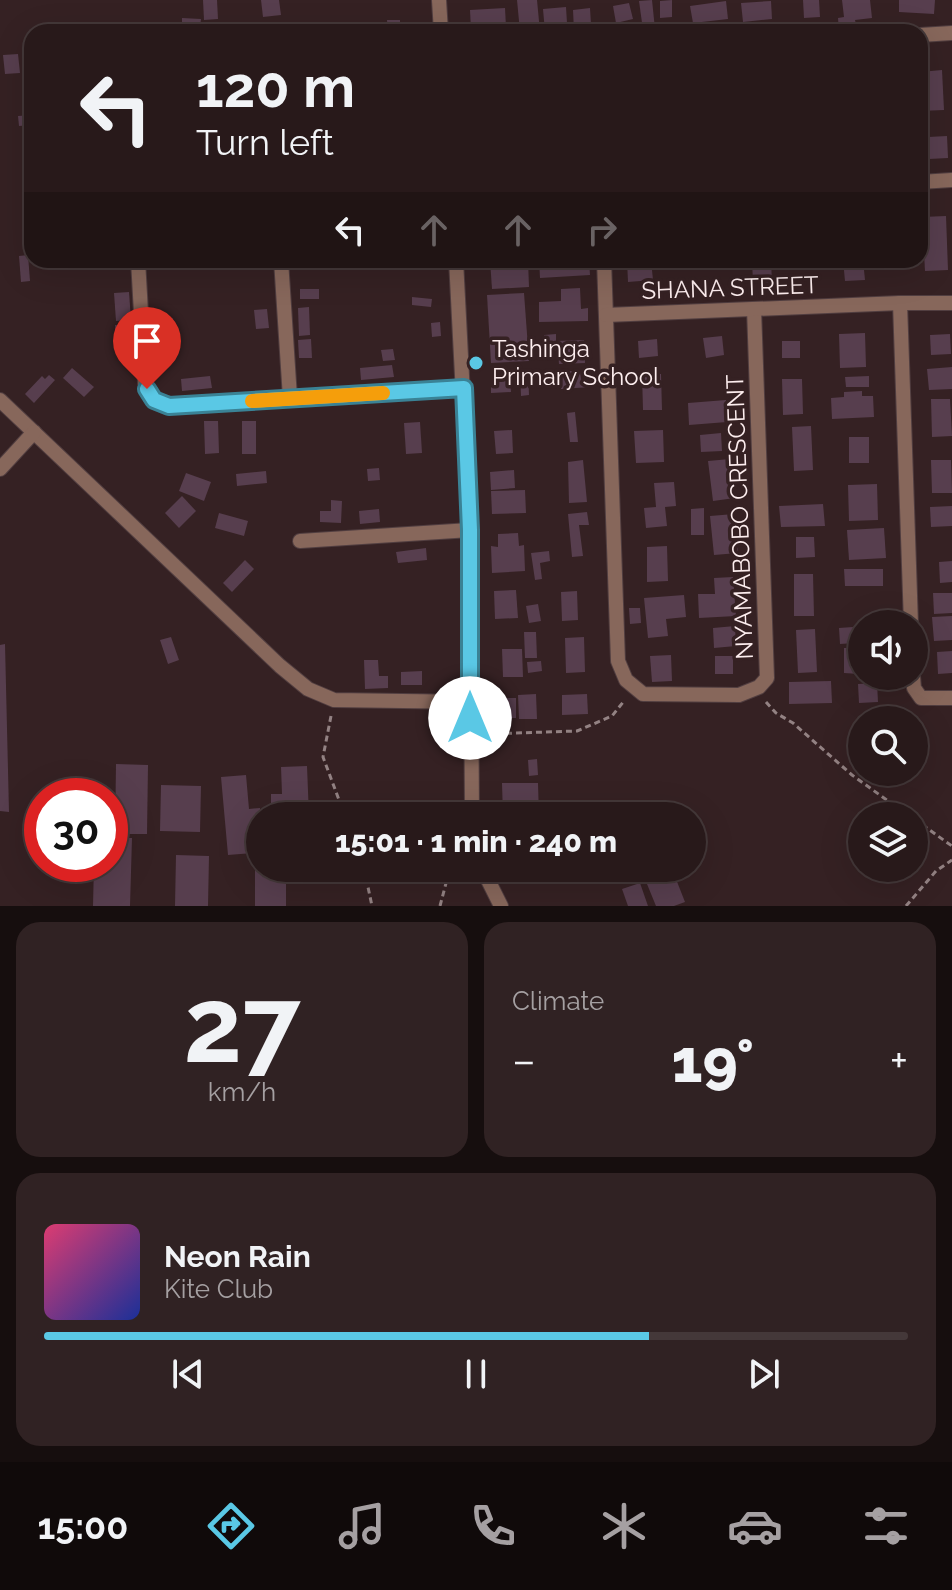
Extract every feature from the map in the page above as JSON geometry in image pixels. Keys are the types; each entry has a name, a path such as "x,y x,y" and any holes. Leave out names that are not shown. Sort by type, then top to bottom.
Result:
{"street":[{"path":"439,0 440,24"},
{"path":"928,34 952,33"},
{"path":"928,182 952,180"},
{"path":"138,268 145,383 154,400 169,406 464,388"},
{"path":"282,268 290,398"},
{"path":"456,268 470,530 472,802"},
{"path":"604,268 618,661 621,672 634,688"},
{"path":"900,303 911,610"},
{"name":"SHANA STREET","path":"606,315 952,303"},
{"name":"NYAMABOBO CRESCENT","path":"634,688 643,694 728,695 756,688 766,680 754,309"},
{"path":"0,400 300,684 334,700 470,702"},
{"path":"0,469 34,432"},
{"path":"300,541 470,530"},
{"path":"915,690 921,698 952,698"},
{"path":"489,882 501,906"}],"path":[{"path":"470,734 577,731 612,716 634,688"},
{"path":"756,688 776,713 793,723 852,775 890,802"},
{"path":"334,700 323,757 340,802"},
{"path":"928,829 952,846"},
{"path":"906,906 936,871 952,860"},
{"path":"367,882 372,906"},
{"path":"440,906 446,882"}],"building":[{"path":"203,0 217,0 218,19 204,20"},
{"path":"261,0 279,0 281,15 263,17"},
{"path":"517,0 537,0 539,24 519,24"},
{"path":"652,0 654,24 642,24 639,1"},
{"path":"672,0 672,17 660,18 660,1"},
{"path":"803,0 819,0 820,17 804,18"},
{"path":"842,0 870,0 872,18 855,20 856,24 838,24 838,18 844,17"},
{"path":"899,0 935,0 934,14 899,12"},
{"path":"726,1 728,19 693,23 690,6"},
{"path":"771,1 772,19 743,22 741,3"},
{"path":"629,3 633,19 616,23 613,6"},
{"path":"566,7 567,23 544,24 543,9"},
{"path":"505,8 506,24 471,24 470,10"},
{"path":"590,8 591,24 574,24 573,10"},
{"path":"182,18 201,19 200,24 182,24"},
{"path":"387,20 400,20 400,24 387,24"},
{"path":"18,54 20,73 5,74 3,55"},
{"path":"942,70 944,110 928,111 928,71"},
{"path":"18,116 24,116 24,126 19,126"},
{"path":"947,136 948,158 929,159 928,137"},
{"path":"946,216 948,270 925,271 928,268 928,217"},
{"path":"24,255 24,268 29,268 30,281 21,282 19,256"},
{"path":"491,268 528,268 529,287 492,289"},
{"path":"539,268 590,268 590,275 540,278"},
{"path":"627,268 652,268 653,280 628,282"},
{"path":"752,268 771,268 772,283 753,283"},
{"path":"844,268 864,268 865,280 845,281"},
{"path":"580,288 581,309 588,308 588,321 539,322 539,302 561,301 561,289"},
{"path":"300,289 319,289 319,299 300,299"},
{"path":"129,292 131,320 116,321 114,293"},
{"path":"524,293 529,361 491,363 487,295"},
{"path":"412,297 432,299 431,307 412,305"},
{"path":"309,307 310,335 299,336 298,308"},
{"path":"267,309 269,328 256,329 254,310"},
{"path":"173,318 175,346 160,347 158,319"},
{"path":"440,322 441,336 432,337 431,323"},
{"path":"115,325 129,325 130,343 115,343"},
{"path":"865,333 866,367 840,368 839,334"},
{"path":"556,334 556,341 584,340 585,363 559,364 558,351 545,351 544,335"},
{"path":"950,334 951,354 931,355 930,335"},
{"path":"722,336 724,355 706,358 703,338"},
{"path":"311,339 312,358 299,358 298,340"},
{"path":"657,339 658,356 639,358 638,341"},
{"path":"782,341 800,341 800,358 782,358"},
{"path":"393,349 395,360 383,361 381,350"},
{"path":"392,365 394,377 361,380 360,368"},
{"path":"952,367 952,389 929,390 927,369"},
{"path":"72,368 94,387 84,397 63,378"},
{"path":"520,371 528,371 529,395 521,396"},
{"path":"560,371 580,371 581,379 590,378 591,387 561,389"},
{"path":"510,374 511,392 491,393 491,375"},
{"path":"642,374 661,374 662,410 643,410"},
{"path":"49,375 55,380 34,403 25,394 42,376 45,379"},
{"path":"210,376 212,388 182,391 181,379"},
{"path":"869,376 869,387 846,387 845,377"},
{"path":"782,379 802,379 803,414 783,415"},
{"path":"862,391 862,396 873,396 874,417 832,419 831,398 844,397 844,392"},
{"path":"931,399 950,399 952,436 932,437"},
{"path":"726,400 727,422 689,425 688,403"},
{"path":"575,412 578,442 570,442 567,413"},
{"path":"204,421 218,421 219,453 205,454"},
{"path":"242,421 256,421 256,454 242,454"},
{"path":"420,422 422,453 406,454 404,423"},
{"path":"811,426 813,470 794,471 792,427"},
{"path":"512,430 513,453 496,454 494,431"},
{"path":"663,430 664,462 636,463 634,431"},
{"path":"721,433 722,451 701,452 700,435"},
{"path":"849,437 869,437 869,463 849,463"},
{"path":"730,459 735,498 713,501 708,461"},
{"path":"583,460 587,502 569,503 568,462"},
{"path":"931,460 951,460 952,493 932,493"},
{"path":"379,468 380,480 368,481 367,469"},
{"path":"514,470 515,488 491,490 490,472"},
{"path":"266,471 267,483 237,486 236,474"},
{"path":"186,473 211,482 204,501 179,491"},
{"path":"674,482 676,506 665,507 667,526 646,528 644,508 656,507 654,483"},
{"path":"877,484 878,520 849,521 848,485"},
{"path":"525,490 526,513 492,514 491,491"},
{"path":"182,496 196,511 179,528 165,513"},
{"path":"331,500 342,501 341,523 320,522 320,511 331,511"},
{"path":"823,504 825,526 781,527 779,506"},
{"path":"952,506 952,526 931,527 930,507"},
{"path":"704,508 704,535 691,535 691,509"},
{"path":"379,509 380,522 360,524 359,511"},
{"path":"587,512 589,525 579,525 583,556 572,557 568,514"},
{"path":"219,513 248,521 244,536 215,528"},
{"path":"734,514 738,553 714,555 710,516"},
{"path":"884,528 886,558 849,560 847,530"},
{"path":"518,533 519,546 524,545 525,571 492,573 491,546 498,547 498,534"},
{"path":"796,537 814,537 815,557 796,558"},
{"path":"667,546 668,581 647,582 647,547"},
{"path":"426,548 427,560 398,563 396,552"},
{"path":"549,551 550,561 540,563 542,579 535,580 531,553"},
{"path":"245,560 254,569 232,592 223,583"},
{"path":"952,561 952,582 940,583 939,562"},
{"path":"844,569 883,569 883,586 845,586"},
{"path":"794,574 813,574 814,616 794,616"},
{"path":"733,577 736,616 699,618 698,594 715,594 714,578"},
{"path":"516,590 518,618 495,619 494,591"},
{"path":"577,591 578,620 562,621 561,592"},
{"path":"933,593 952,593 952,613 934,614"},
{"path":"684,595 686,617 666,619 668,636 648,638 644,598"},
{"path":"538,604 541,621 529,623 526,606"},
{"path":"629,608 640,608 641,623 630,624"},
{"path":"952,616 952,640 934,641 932,617"},
{"path":"735,626 736,646 714,648 713,628"},
{"path":"848,627 848,643 840,644 839,628"},
{"path":"815,629 817,672 798,673 796,630"},
{"path":"524,632 536,632 537,658 525,658"},
{"path":"171,637 179,660 168,664 160,640"},
{"path":"584,637 585,672 566,673 565,638"},
{"path":"5,644 9,812 0,811 0,645"},
{"path":"844,648 848,648 848,673 844,673"},
{"path":"502,649 522,649 523,677 503,677"},
{"path":"952,651 952,673 938,674 937,652"},
{"path":"671,655 672,681 652,682 650,656"},
{"path":"715,656 733,656 733,674 715,674"},
{"path":"364,660 378,660 379,676 388,676 388,688 365,689"},
{"path":"541,661 542,671 528,673 527,662"},
{"path":"422,671 422,685 401,685 401,672"},
{"path":"831,681 832,703 789,704 789,682"},
{"path":"858,690 877,690 878,702 859,703"},
{"path":"536,694 537,719 519,719 518,695"},
{"path":"587,694 588,714 562,715 562,695"},
{"path":"493,698 516,698 516,718 493,718"},
{"path":"537,759 538,775 529,776 528,760"},
{"path":"116,764 148,765 147,834 128,834 128,778 116,778"},
{"path":"307,766 308,802 271,802 271,794 282,794 281,767"},
{"path":"246,775 246,854 228,855 221,777"},
{"path":"502,783 538,783 539,802 503,802"},
{"path":"161,785 201,786 200,832 160,831"},
{"path":"128,838 132,838 130,906 93,906 94,882 128,882"},
{"path":"176,855 209,856 208,906 175,906"},
{"path":"255,882 286,882 286,906 255,906"},
{"path":"677,882 685,902 674,906 656,906 647,884"},
{"path":"640,883 648,906 628,906 622,889"}],"slow traffic":[{"path":"252,401 383,393"}],"place":[{"name":"Tashinga Primary School","path":"476,363"}],"route":[{"path":"147,389 154,400 169,406 464,388 470,530 470,718"}]}
